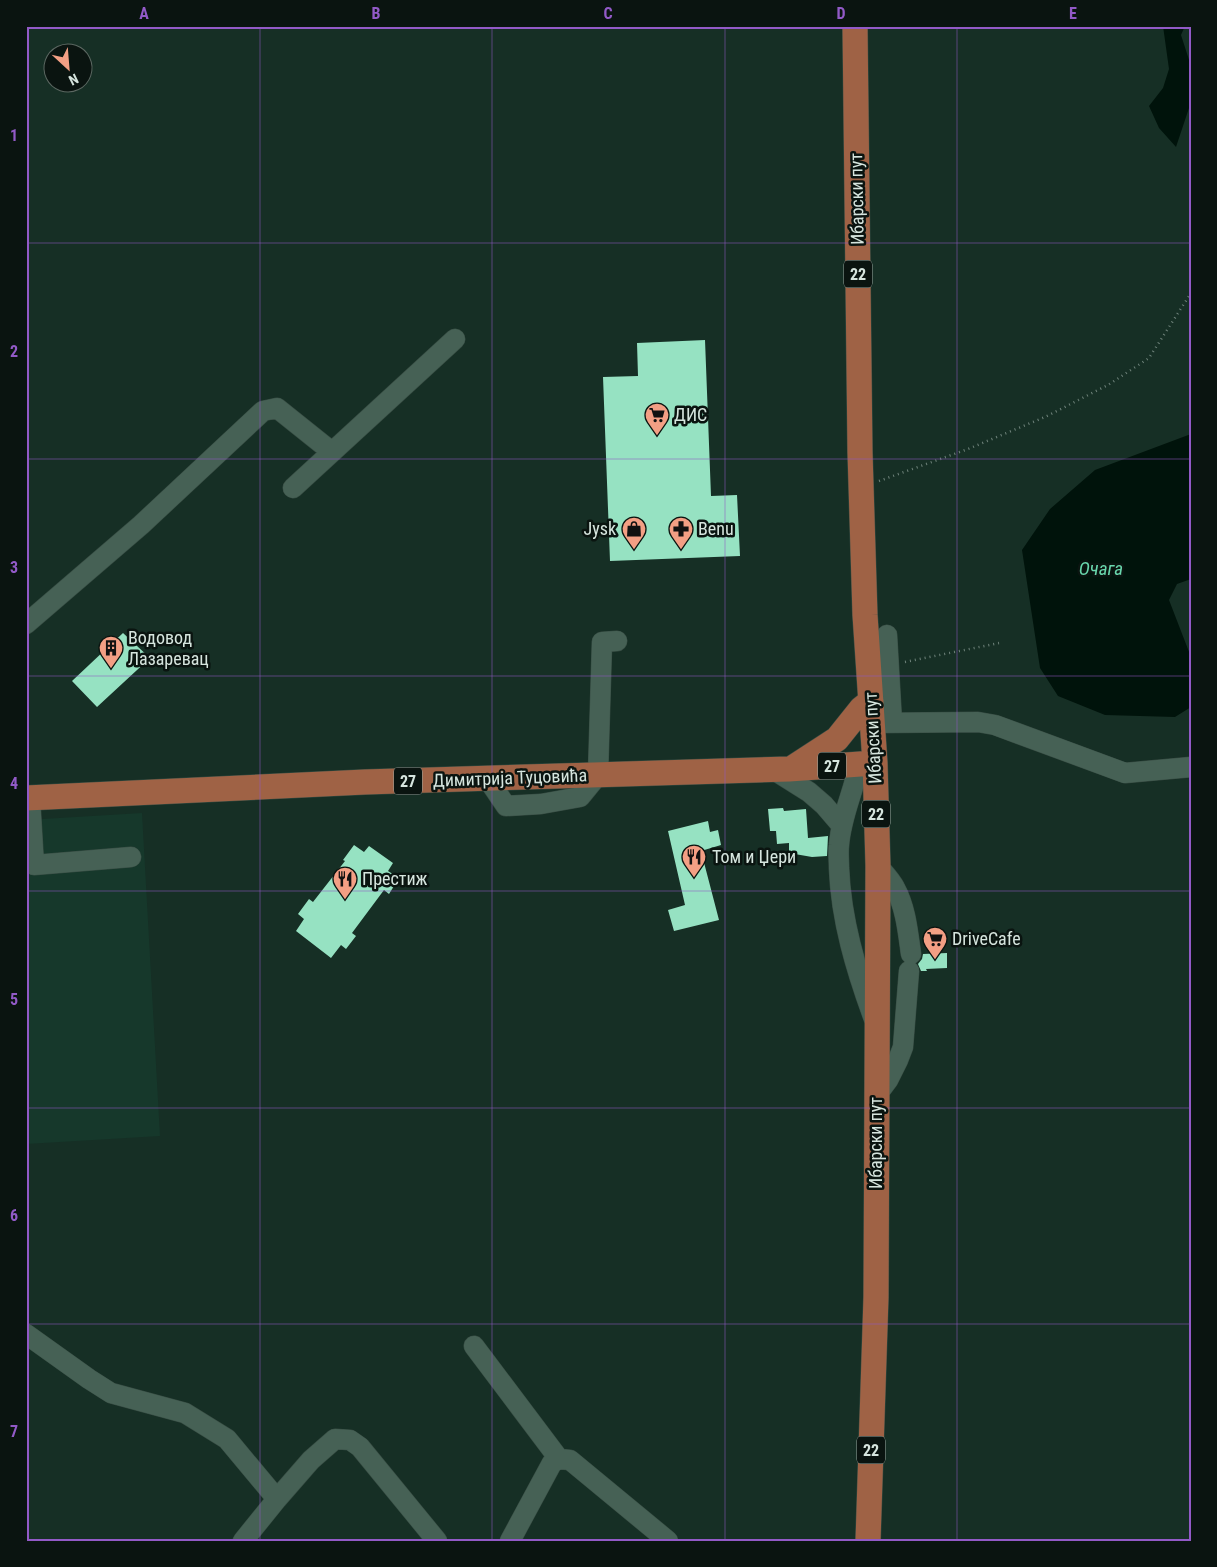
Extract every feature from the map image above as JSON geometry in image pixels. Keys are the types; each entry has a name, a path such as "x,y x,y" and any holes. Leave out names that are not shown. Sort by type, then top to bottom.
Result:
{"main road":[{"name":"Ибарски пут","path":"855,26 861,488 865,615 878,715 867,763 878,866 876,1297 868,1541"},
{"path":"782,769 837,739 861,709 878,715"},
{"name":"Димитрија Туцовића","path":"28,798 365,782 782,769 867,763"}],"street":[{"path":"293,488 455,339"},
{"path":"26,624 141,525 263,411 277,408 332,452"},
{"path":"888,635 889,666 878,715 978,722 995,725 1125,773 1191,767"},
{"path":"598,775 602,642 617,641"},
{"path":"867,763 844,814 838,845 840,890 854,962 877,1029"},
{"path":"782,769 824,805 842,826"},
{"path":"28,798 30,865 131,857"},
{"path":"876,1096 888,1080 903,1046 910,963 907,927 901,902 895,887 878,866"},
{"path":"26,1334 88,1379 111,1393 185,1413 227,1439 277,1499"},
{"path":"474,1346 559,1459"},
{"path":"243,1541 311,1460 335,1439 350,1440 360,1447 437,1541"},
{"path":"510,1541 552,1463 559,1459 570,1460 668,1541"}],"path":[{"path":"861,488 968,449 1045,417 1108,385 1149,358 1191,293"},
{"path":"889,666 999,644"}],"shaded area":[{"path":"142,813 160,1136 26,1144 26,820"}],"water":[{"path":"1163,26 1185,26 1181,35 1191,66 1191,102 1176,147 1159,128 1149,106 1163,88 1169,69"},
{"name":"Очага","path":"1191,434 1191,579 1177,584 1169,600 1191,657 1191,707 1175,717 1105,715 1058,696 1040,668 1022,550 1050,509 1095,470"}],"building":[{"name":"ДИС","path":"705,340 711,496 737,495 740,556 610,561 603,377 638,376 637,343"},
{"name":"Водовод Лазаревац","path":"123,633 150,658 97,707 72,681"},
{"path":"783,808 784,811 806,809 808,838 828,836 827,856 812,857 789,853 789,843 777,844 776,831 770,831 768,809"},
{"name":"Том и Џери","path":"708,821 710,832 718,830 721,845 701,851 719,920 674,931 668,910 685,905 668,831"},
{"name":"Престиж","path":"354,845 364,852 369,846 393,863 388,871 399,878 389,894 384,890 352,933 356,936 346,949 341,945 331,958 296,931 304,919 298,914 309,899 313,902 345,861 343,860"},
{"path":"947,953 947,968 921,971 918,964 923,954"}],"place":[{"name":"ДИС","path":"657,436"},
{"name":"Jysk","path":"634,550"},
{"name":"Benu","path":"681,550"},
{"name":"Водовод Лазаревац","path":"111,669"},
{"name":"Том и Џери","path":"694,878"},
{"name":"Престиж","path":"345,900"},
{"name":"DriveCafe","path":"935,960"}]}
